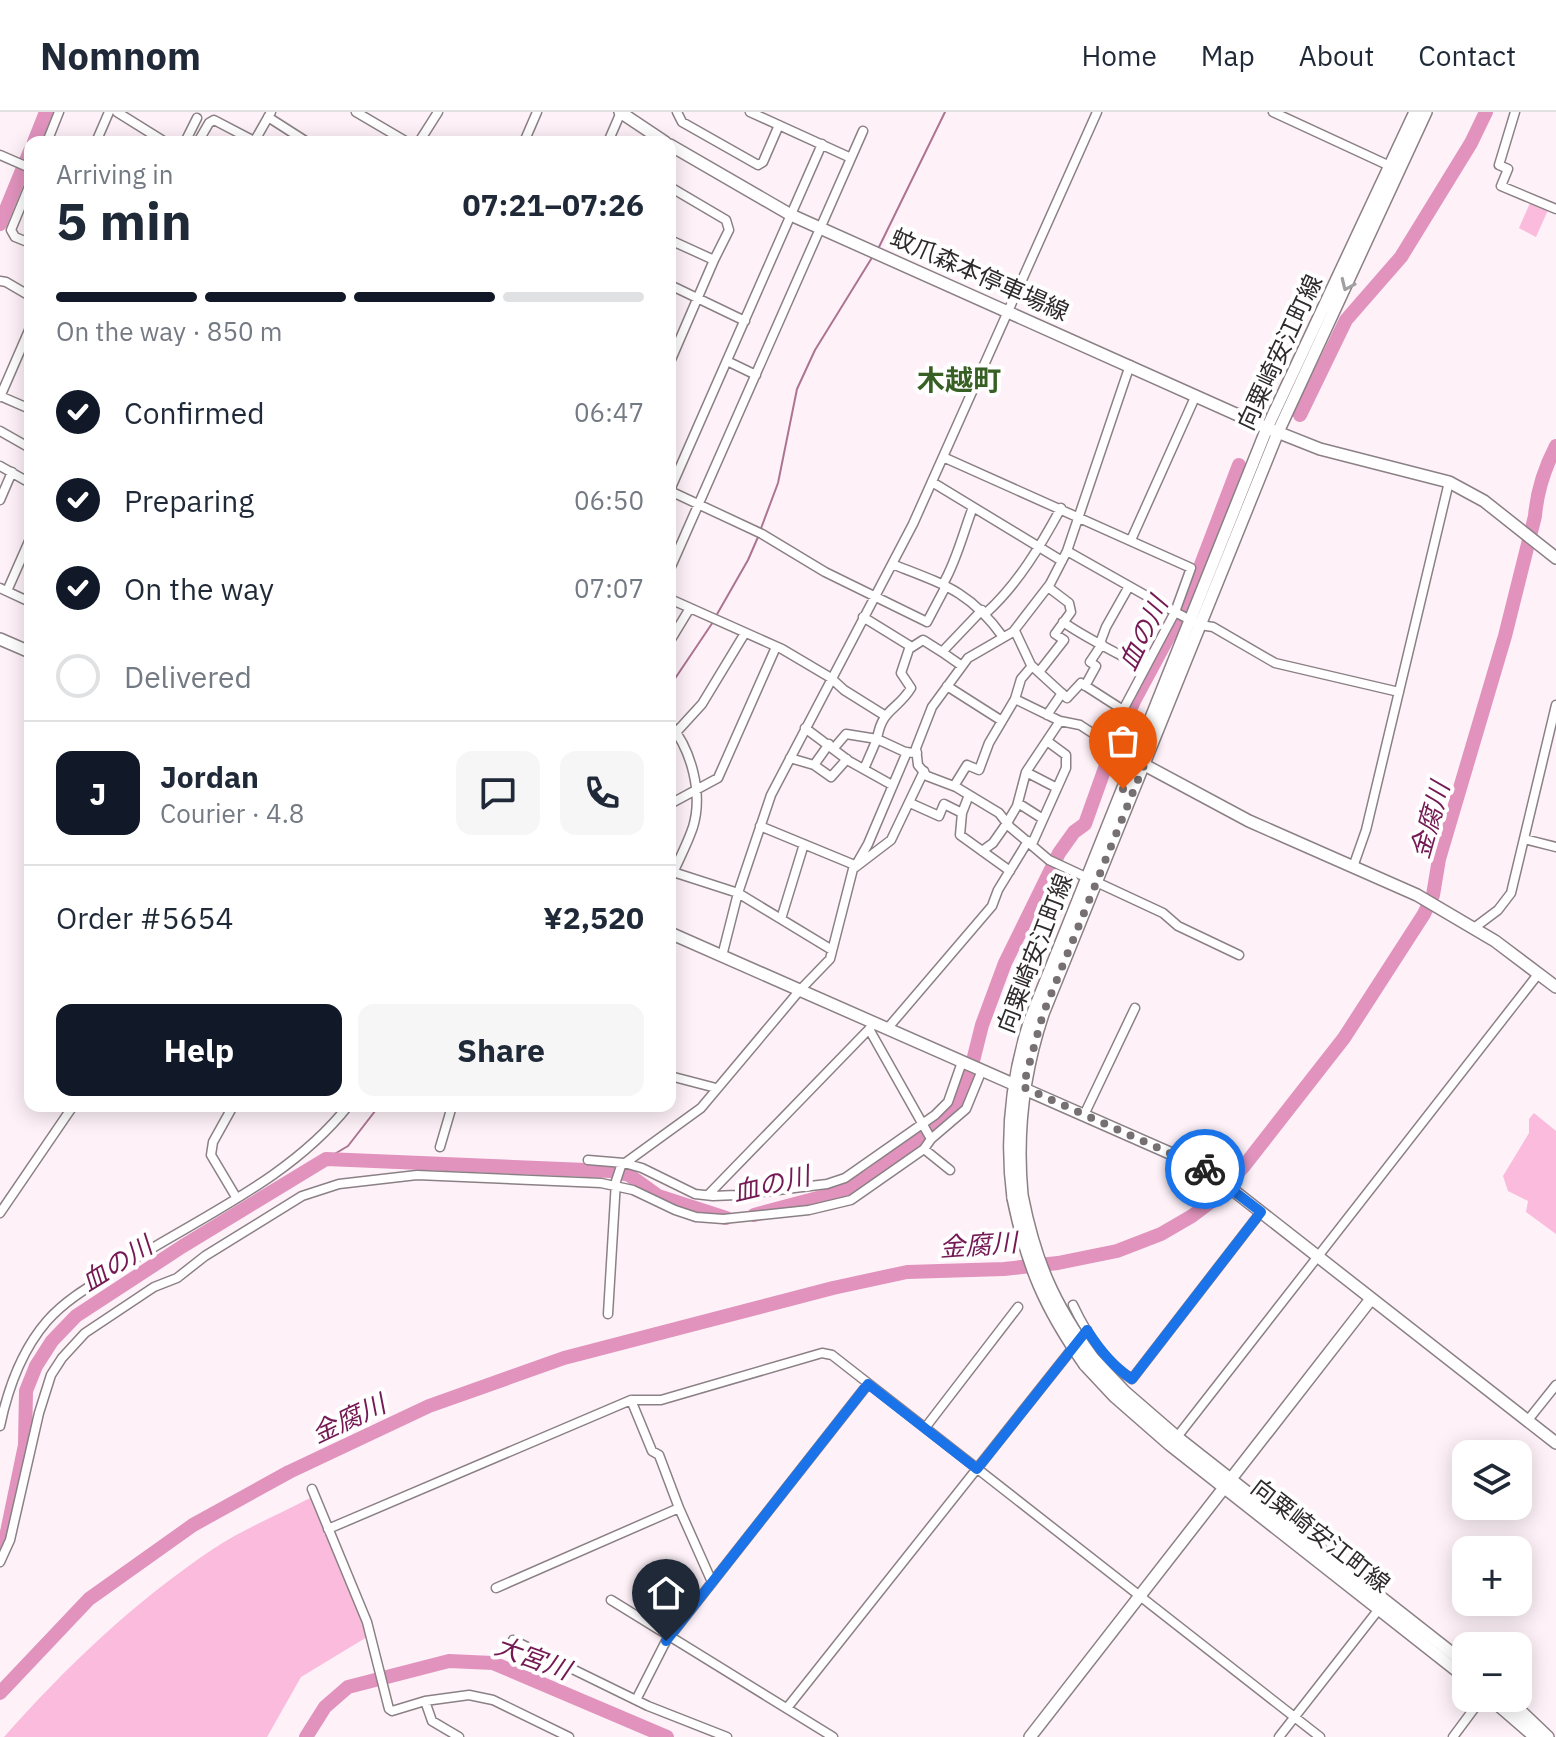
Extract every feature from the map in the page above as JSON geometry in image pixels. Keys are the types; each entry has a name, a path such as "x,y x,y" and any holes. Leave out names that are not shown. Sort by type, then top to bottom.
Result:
{"main road":[{"name":"蚊爪森本停車場線","path":"621,112 656,136"},
{"name":"向粟崎安江町線","path":"1395,168 1415,112"},
{"name":"向粟崎安江町線","path":"1426,112 1395,168 1273,430 1092,880 1030,1020 1008,1144 1023,1246 1033,1277 1058,1324 1130,1411 1452,1653"},
{"name":"蚊爪森本停車場線","path":"676,149 791,215 1273,430 1320,449 1449,482 1484,501 1552,555"},
{"path":"0,639 24,649"},
{"path":"1140,762 1249,821 1417,895 1474,928 1556,987"},
{"path":"676,936 877,1027 1018,1085 1206,1169 1556,1443"},
{"path":"1030,1737 1371,1299"},
{"name":"向粟崎安江町線","path":"1089,1361 1227,1482 1452,1667"},
{"path":"1510,1712 1543,1736"},
{"path":"1520,1712 1543,1736"}],"street":[{"path":"49,136 59,112"},
{"path":"99,136 109,112"},
{"path":"117,112 155,136"},
{"path":"356,112 397,136"},
{"path":"423,136 437,112"},
{"path":"527,136 537,112"},
{"path":"611,136 621,112"},
{"path":"677,112 682,122 758,165 763,162 779,125"},
{"path":"750,112 851,158"},
{"path":"722,956 760,826 790,758 932,482 1097,112"},
{"path":"1273,112 1395,168"},
{"path":"1515,112 1499,165 1508,169 1501,186 1556,209"},
{"path":"187,136 195,115 209,123"},
{"path":"258,136 270,115 299,136"},
{"path":"201,136 209,123 219,120 244,136"},
{"path":"676,556 863,131"},
{"path":"676,476 822,144"},
{"path":"0,155 24,166"},
{"path":"676,191 726,220 729,230 676,348"},
{"path":"24,199 11,230 15,237 24,241"},
{"path":"676,243 714,260"},
{"path":"0,281 24,292"},
{"path":"676,288 745,321"},
{"path":"24,342 0,396 24,406"},
{"path":"727,361 756,375"},
{"path":"608,1314 616,1183 622,1164 701,1108 830,959 853,869 939,695 968,658 1015,631 1048,587 1062,561 1130,365"},
{"path":"1131,540 1196,395"},
{"path":"0,431 24,445"},
{"path":"943,457 1079,515 1191,568 1175,613 1123,710 1110,746"},
{"path":"676,460 682,462"},
{"path":"0,466 24,479"},
{"path":"0,500 12,472"},
{"path":"932,482 1062,561"},
{"path":"1353,867 1366,830 1449,482"},
{"path":"676,493 762,534 825,572 927,622"},
{"path":"909,649 923,640 927,622 956,561 959,543 973,507"},
{"path":"942,652 999,602 1040,547 1061,508"},
{"path":"24,551 4,590 24,599"},
{"path":"1067,551 1128,588 1194,622 1213,627 1275,663 1399,692"},
{"path":"892,564 964,594 984,612 1003,637"},
{"path":"954,786 967,765 979,770 989,743 1015,699 1021,679 1036,669 1064,640 1055,634 1071,612 1069,603 1048,587"},
{"path":"1085,686 1096,666 1090,662 1128,588"},
{"path":"676,602 776,647 831,678 884,715"},
{"path":"676,631 690,608"},
{"path":"863,617 910,646 901,673 911,688 905,699 884,715 864,769"},
{"path":"1063,622 1090,641 1145,668"},
{"path":"1015,631 1036,669 1067,698 1081,683 1123,710"},
{"path":"676,733 702,704 745,633"},
{"path":"923,640 962,666"},
{"path":"676,801 718,778 776,647"},
{"path":"947,686 1002,721"},
{"path":"1047,715 1062,693"},
{"path":"1015,699 1060,721 1080,725 1140,762"},
{"path":"1474,928 1498,910 1511,893 1556,705"},
{"path":"982,851 993,843 1007,823 1018,803 1026,772 1060,721"},
{"path":"805,728 847,759 892,785"},
{"path":"814,765 846,734 877,739 912,752 927,776 954,786 999,813 1055,863 1163,913 1178,926 1239,955"},
{"path":"676,740 689,756 696,790 694,825 676,867"},
{"path":"708,1195 877,1027 992,906 1043,819 1066,768 1066,755 1047,741"},
{"path":"790,758 814,765 831,777 847,759"},
{"path":"856,866 891,840 924,771"},
{"path":"1026,772 1057,788"},
{"path":"969,795 962,813 960,835 1010,871"},
{"path":"910,803 939,816 944,804 962,813"},
{"path":"1018,803 1043,819"},
{"path":"760,826 856,866"},
{"path":"1524,839 1556,847"},
{"path":"781,919 804,844"},
{"path":"676,877 738,893 832,950"},
{"path":"1177,1437 1539,973"},
{"path":"1084,1115 1135,1008"},
{"path":"877,1027 921,1125 931,1139"},
{"path":"588,1160 642,1168 695,1194 736,1195 827,1184 845,1178 921,1125 948,1102 962,1062"},
{"path":"0,1562 10,1540 39,1413 51,1375 62,1358 85,1333 302,1196 339,1184 417,1175 616,1183 696,1217 723,1219 809,1210 851,1200 924,1149 931,1139 966,1109 982,1070"},
{"path":"676,1078 716,1088"},
{"path":"0,1213 69,1112"},
{"path":"230,1112 213,1142 211,1155 236,1197"},
{"path":"0,1426 14,1375 30,1344 66,1302 298,1157 343,1112"},
{"path":"440,1147 450,1112"},
{"path":"924,1149 950,1170"},
{"path":"1073,1305 1105,1355 1132,1379 1261,1212"},
{"path":"925,1428 1018,1307"},
{"path":"787,1708 1087,1330"},
{"path":"328,1529 631,1400 661,1400 822,1353 832,1355 1320,1737"},
{"path":"636,1700 670,1636 868,1384"},
{"path":"1528,1420 1556,1385"},
{"path":"631,1400 652,1451 659,1455 712,1582"},
{"path":"312,1489 367,1622 389,1709 392,1711 425,1701 469,1695 493,1700 569,1737"},
{"path":"496,1588 679,1508"},
{"path":"611,1600 833,1737"},
{"path":"1279,1737 1379,1609"},
{"path":"513,1640 636,1700 727,1737"},
{"path":"425,1701 432,1721 459,1737"},
{"path":"1453,1737 1472,1712"}],"shaded area":[{"path":"1530,203 1548,210 1536,237 1519,228"},
{"path":"1534,1113 1556,1131 1556,1234 1526,1212 1528,1201 1508,1191 1503,1176 1529,1133 1529,1119"},
{"path":"310,1498 367,1637 301,1677 267,1737 4,1737 77,1660 184,1569 224,1542"}],"waterway":[{"path":"36,136 46,112"},
{"path":"879,247 945,112"},
{"name":"血の川","path":"1300,415 1346,320 1401,257 1471,143 1486,112"},
{"path":"0,224 24,166"},
{"path":"760,531 778,483 797,389 815,350 873,256"},
{"name":"金腐川","path":"0,1693 89,1599 193,1525 289,1472 429,1406 564,1358 833,1288 907,1272 1004,1269 1058,1263 1117,1251 1161,1234 1212,1201 1244,1166 1344,1038 1433,895 1439,859 1505,636 1539,489 1556,446"},
{"name":"血の川","path":"754,1215 844,1191 871,1175 957,1106 1005,963 1059,853 1074,832 1085,824 1110,754 1194,583 1239,465"},
{"path":"716,616 758,537"},
{"path":"676,677 713,622"},
{"path":"326,1159 348,1146 374,1112"},
{"name":"血の川","path":"0,1550 7,1532 25,1445 26,1391 36,1366 52,1341 76,1316 326,1159 610,1171 629,1175 658,1196 726,1218"},
{"name":"大宮川","path":"306,1737 325,1707 348,1687 449,1661 493,1663 667,1737"}],"way so far":[{"path":"1123,789 1135,760 1144,765 1043,1014 1023,1087 1205,1169"}],"district":[{"name":"木越町","path":"959,379"}],"route":[{"path":"666,1641 868,1384 977,1469 1087,1330 1097,1347 1121,1373 1132,1379 1261,1212 1205,1169"}]}
